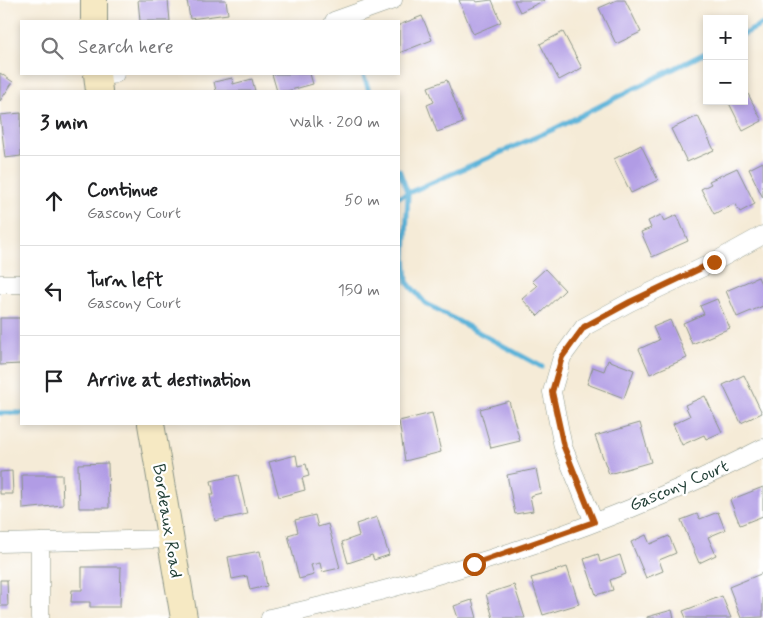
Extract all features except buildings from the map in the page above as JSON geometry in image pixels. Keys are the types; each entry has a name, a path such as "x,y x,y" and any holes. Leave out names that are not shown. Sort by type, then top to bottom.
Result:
{"street":[{"path":"94,0 94,20"},
{"path":"337,20 393,0"},
{"path":"594,522 564,447 552,392 562,357 584,327 630,302 714,262 763,235"},
{"path":"0,284 20,284"},
{"name":"Bordeaux Road","path":"151,425 184,618"},
{"name":"Gascony Court","path":"270,618 346,601 474,564 594,522 714,474 763,448"},
{"path":"0,543 170,539"},
{"path":"40,542 40,618"}],"waterway":[{"path":"748,32 763,24"},
{"path":"400,197 554,129 703,54"},
{"path":"363,75 369,90"},
{"path":"400,173 408,194 405,257 407,282 425,303 542,367"},
{"path":"0,413 20,413"}],"route":[{"path":"474,564 594,522 564,447 552,392 562,357 584,327 630,302 714,262"}]}
